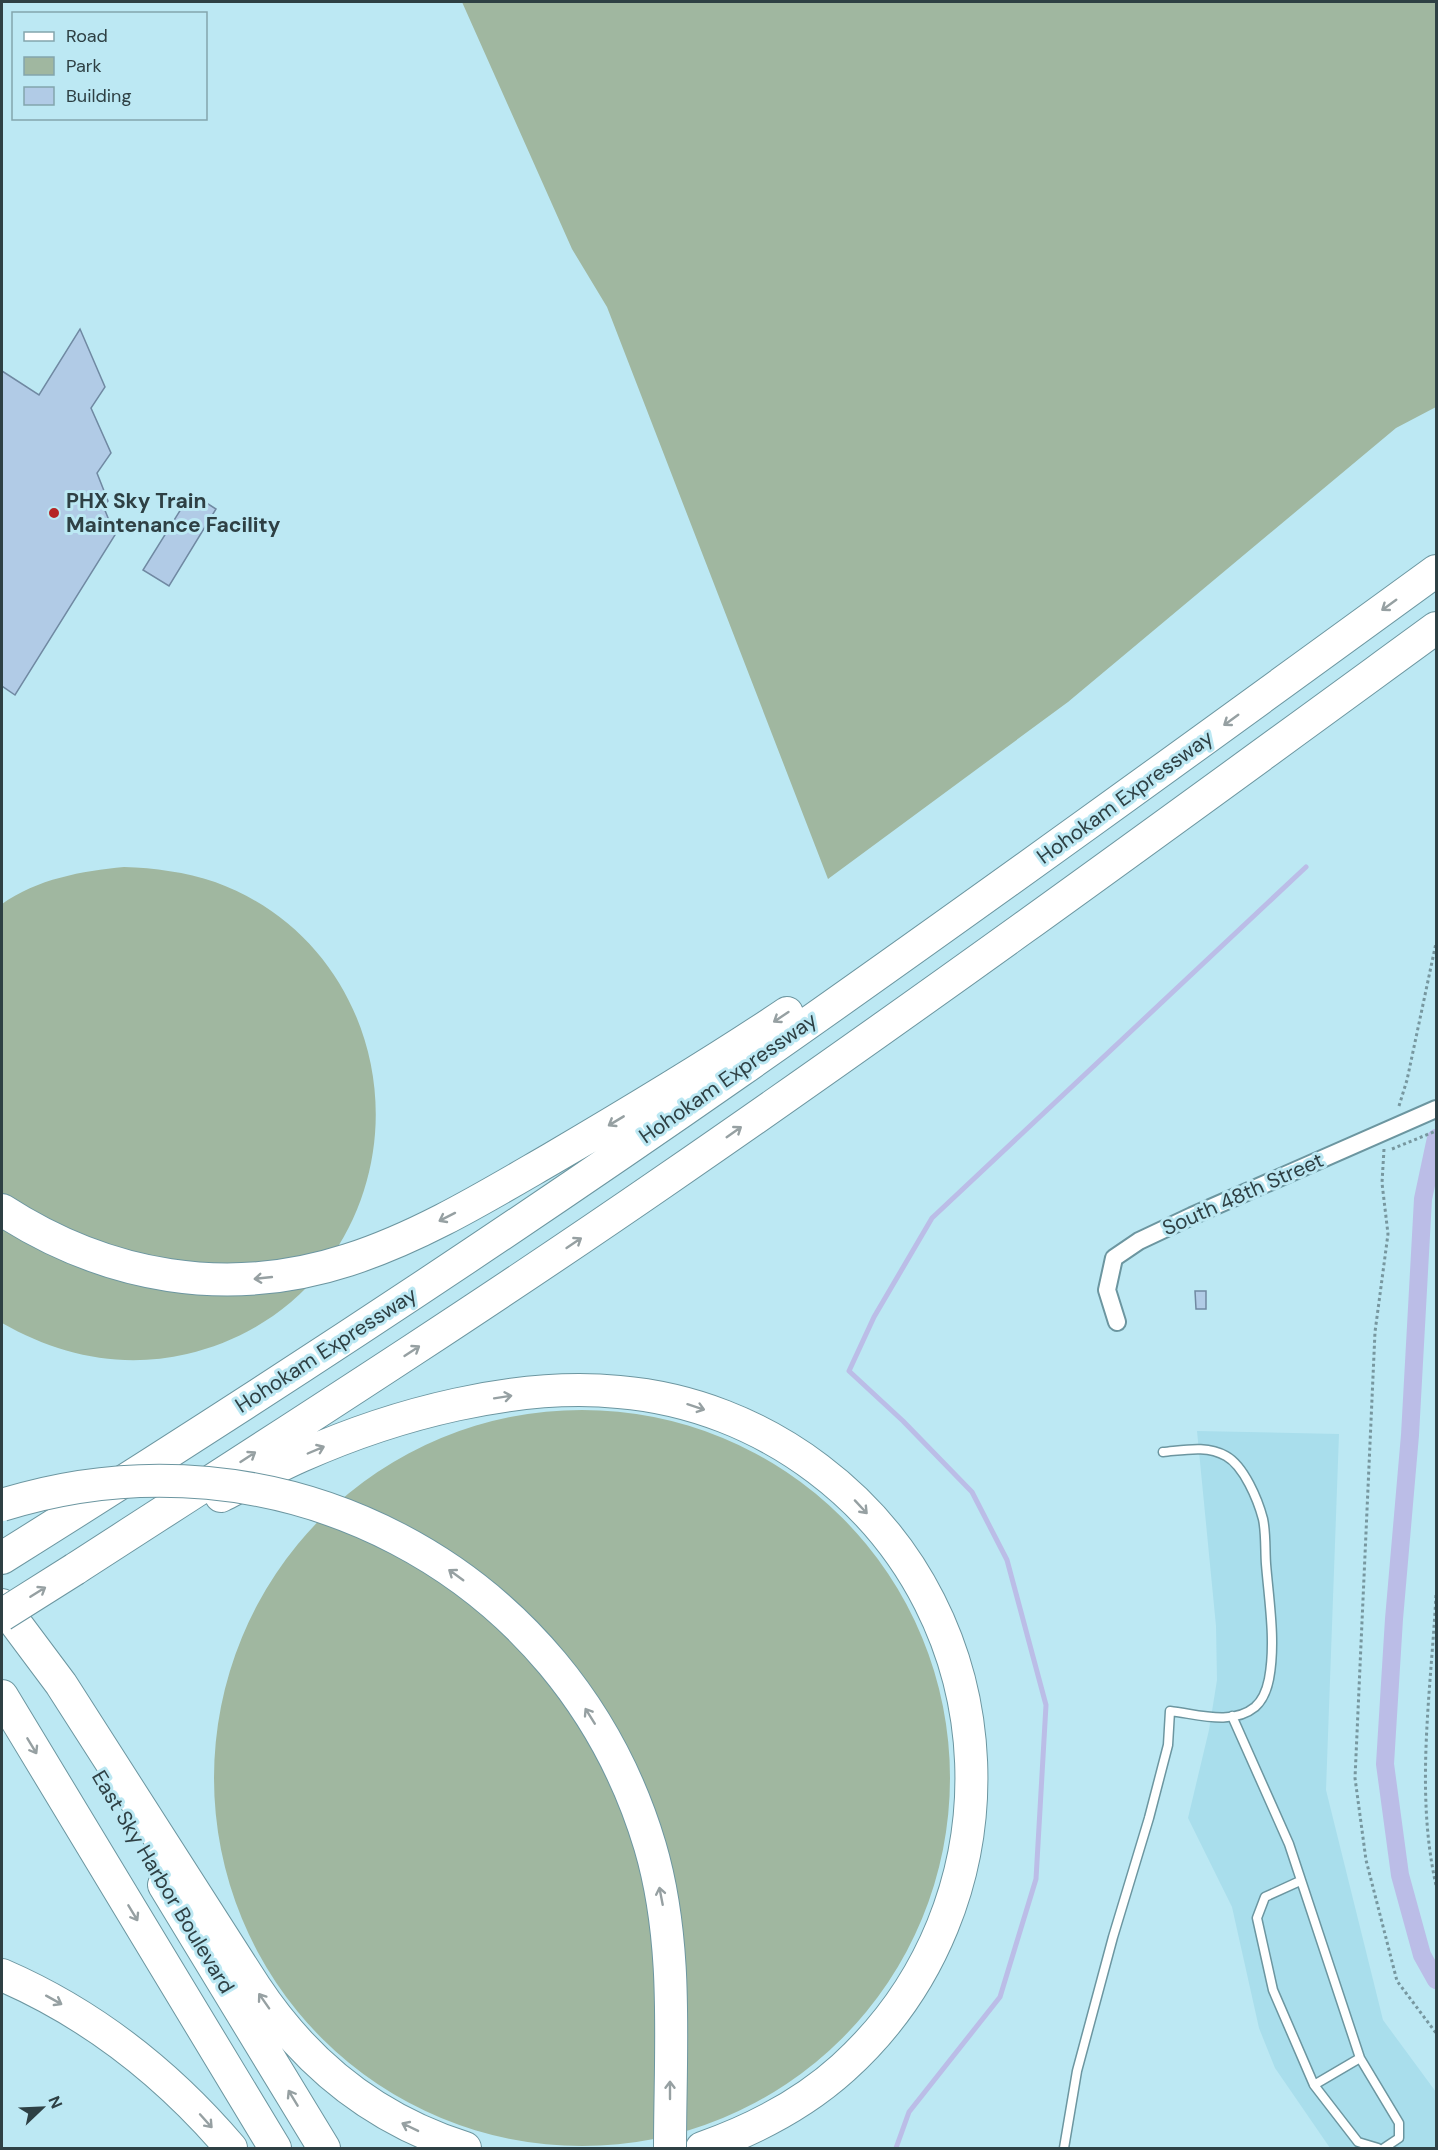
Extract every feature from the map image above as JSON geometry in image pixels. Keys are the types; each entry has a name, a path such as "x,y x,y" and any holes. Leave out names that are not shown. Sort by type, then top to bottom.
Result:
{"highway":[{"name":"Hohokam Expressway","path":"2,1558 286,1377 543,1206 738,1072 1045,855 1437,571"},
{"path":"2,1615 430,1339 668,1179 958,975 1437,628"},
{"path":"2,1210 53,1240 82,1252 108,1262 164,1275 223,1280 256,1279 307,1271 349,1260 440,1220 564,1151 759,1031 911,927 1045,855"},
{"path":"75,1569 279,1466 379,1426 437,1410 492,1399 545,1392 617,1391 668,1399 694,1406 746,1426 793,1451 834,1481 855,1500 892,1543 925,1593 939,1621 960,1681 967,1718 972,1767 972,1798 963,1862 945,1920 921,1972 891,2016 864,2048 842,2069 800,2102 752,2129 702,2148"},
{"path":"2,1505 66,1488 129,1480 196,1481 264,1490 333,1510 382,1531 426,1554 507,1616 544,1654 587,1711 622,1774 650,1846 661,1896 669,1953 670,2148"},
{"path":"2,1605 61,1684 248,1977 284,2027 321,2066 388,2116 415,2130 465,2148"},
{"name":"East Sky Harbor Boulevard","path":"2,1615 324,2148"},
{"name":"East Sky Harbor Boulevard","path":"2,1696 275,2148"},
{"path":"2,1975 79,2014 134,2053 185,2098 231,2148"}],"street":[{"name":"South 48th Street","path":"1117,1323 1107,1290 1114,1258 1140,1241 1192,1216 1437,1109"}],"lane":[{"path":"1064,2148 1077,2071 1168,1745 1170,1711 1221,1718 1242,1715 1256,1706 1265,1695 1269,1678 1271,1631 1263,1518 1247,1479 1238,1466 1226,1456 1199,1448 1163,1452"},
{"path":"1232,1716 1289,1844 1360,2058 1399,2123 1399,2138 1384,2148"},
{"path":"1300,1881 1265,1897 1257,1918 1273,1990 1314,2085 1358,2142 1378,2148"},
{"path":"1314,2085 1360,2058"}],"path":[{"path":"1437,943 1407,1080 1383,1153 1382,1184 1388,1234 1375,1332 1354,1778 1365,1860 1397,1981 1437,2033"},
{"path":"1388,1150 1437,1131"},
{"path":"1437,1596 1425,1788 1427,1835 1437,1886"}],"shaded area":[{"path":"1197,1431 1339,1434 1326,1790 1383,2020 1436,2092 1436,2148 1330,2148 1275,2068 1259,2028 1232,1907 1188,1818 1209,1730 1217,1680 1216,1626"}],"green space":[{"path":"462,2 1436,2 1436,407 1396,428 1068,702 828,879 607,307 572,249"},
{"path":"124,867 170,871 215,882 269,909 312,947 345,992 366,1044 375,1099 372,1156 356,1211 327,1263 314,1280 283,1309 266,1321 228,1341 187,1354 139,1360 115,1359 69,1351 46,1344 2,1323 2,904 45,882 92,871"},
{"path":"582,1410 654,1417 723,1438 786,1472 842,1518 888,1574 922,1637 943,1706 950,1778 943,1850 922,1919 888,1982 842,2038 786,2084 723,2118 654,2139 582,2146 510,2139 441,2118 378,2084 322,2038 276,1982 242,1919 221,1850 214,1778 221,1706 242,1637 276,1574 322,1518 378,1472 441,1438 510,1417"}],"building":[{"name":"PHX Sky Train Maintenance Facility","path":"80,329 105,387 91,408 111,453 97,473 108,501 104,508 115,535 15,695 2,686 2,371 39,395"},
{"path":"191,493 216,509 169,586 143,570"},
{"path":"1195,1291 1206,1291 1206,1309 1196,1309"}],"waterway":[{"path":"896,2148 909,2112 1000,1997 1036,1879 1046,1705 1007,1560 972,1492 903,1421 849,1371 874,1317 932,1218 1306,867"},
{"path":"1436,1138 1423,1199 1410,1435 1394,1619 1385,1764 1400,1875 1422,1955 1436,1980"}],"place":[{"name":"PHX Sky Train Maintenance Facility","path":"54,513"}]}
